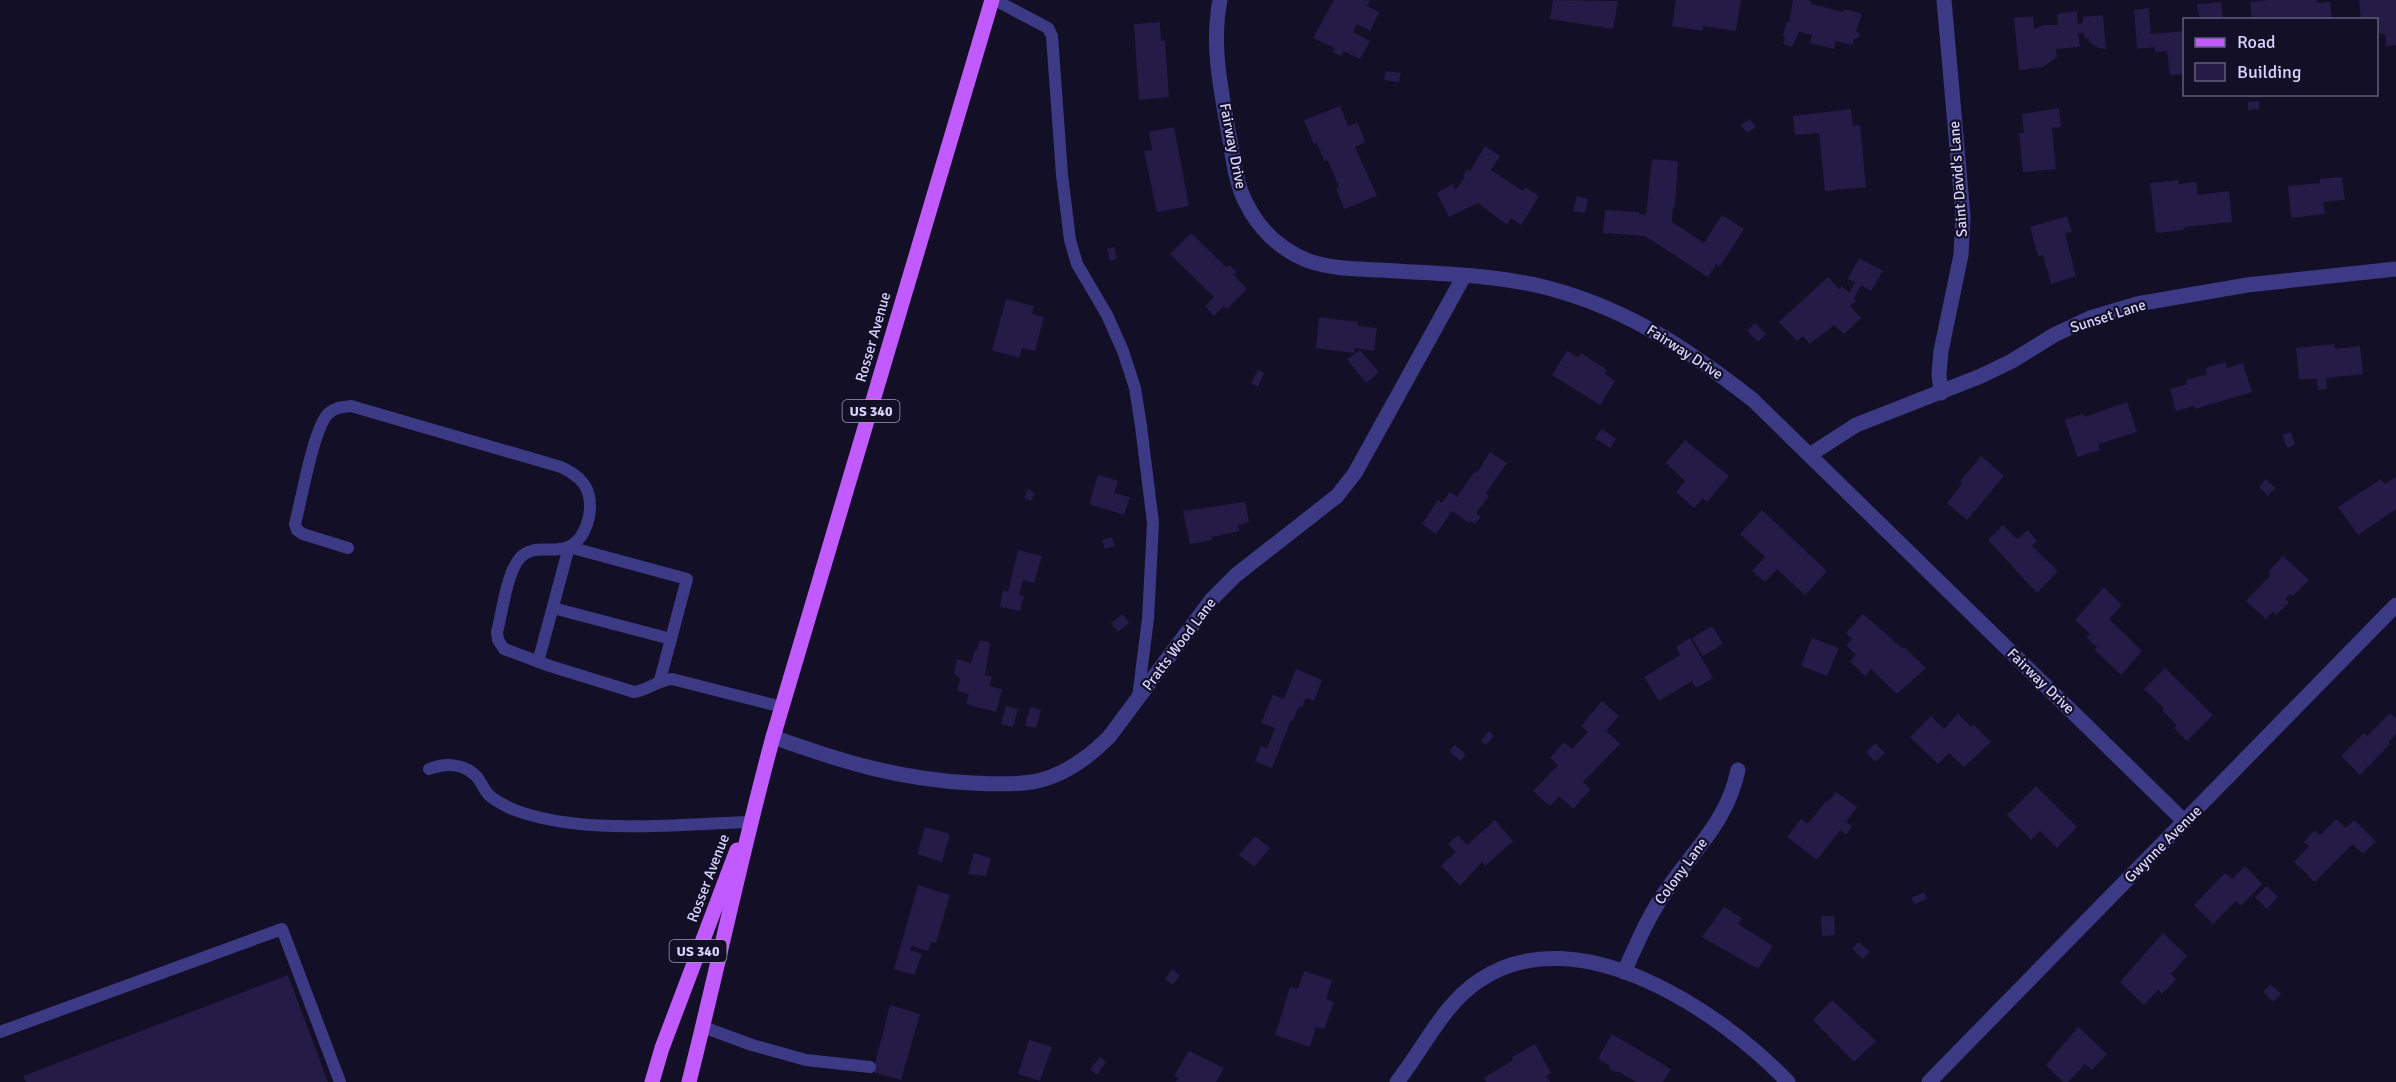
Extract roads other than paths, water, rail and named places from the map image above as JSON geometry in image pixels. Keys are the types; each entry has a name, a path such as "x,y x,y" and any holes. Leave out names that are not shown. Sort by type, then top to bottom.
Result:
{"main road":[{"name":"Rosser Avenue","path":"689,1082 750,822 773,737 993,0"},
{"name":"Rosser Avenue","path":"652,1082 662,1048 736,852 750,822"}],"street":[{"name":"Fairway Drive","path":"1220,0 1215,23 1215,50 1236,175 1244,199 1268,234 1293,254 1310,262 1333,267 1464,276 1512,281 1547,288 1624,315 1669,338 1706,363 1753,400 1811,454 2186,822"},
{"name":"Saint David's Lane","path":"1941,393 1939,374 1941,351 1961,255 1963,216 1944,0"},
{"name":"Sunset Lane","path":"1811,454 1856,425 1941,393 2012,361 2054,335 2090,318 2137,304 2247,285 2396,269"},
{"name":"Pratts Wood Lane","path":"773,737 843,762 892,774 942,781 992,784 1032,782 1056,775 1074,766 1095,751 1109,737 1212,599 1236,575 1337,496 1355,473 1464,276"},
{"name":"Gwynne Avenue","path":"1929,1082 2396,605"},
{"name":"Colony Lane","path":"1624,972 1652,913 1724,813 1733,792 1738,770"},
{"path":"1397,1082 1441,1018 1481,979 1507,967 1529,961 1557,958 1568,958 1624,972 1662,988 1698,1008 1727,1029 1788,1082"}],"lane":[{"path":"993,0 1048,28 1052,36 1062,175 1070,240 1077,264 1107,315 1123,351 1135,388 1153,523 1148,619 1138,698"},
{"path":"348,548 303,534 297,530 295,524 319,428 329,412 340,407 351,406 572,472 585,484 590,511 587,526 582,535 569,547 538,662"},
{"path":"660,680 687,579 569,547 529,551 521,556 514,566 496,632 504,649 634,692 643,691 660,680 672,679 782,706"},
{"path":"553,608 671,639"},
{"path":"429,769 440,765 467,768 477,777 494,800 513,809 555,822 597,826 750,822"},
{"path":"0,1032 282,929 340,1082"},
{"path":"703,1027 752,1045 806,1060 870,1067"}]}
